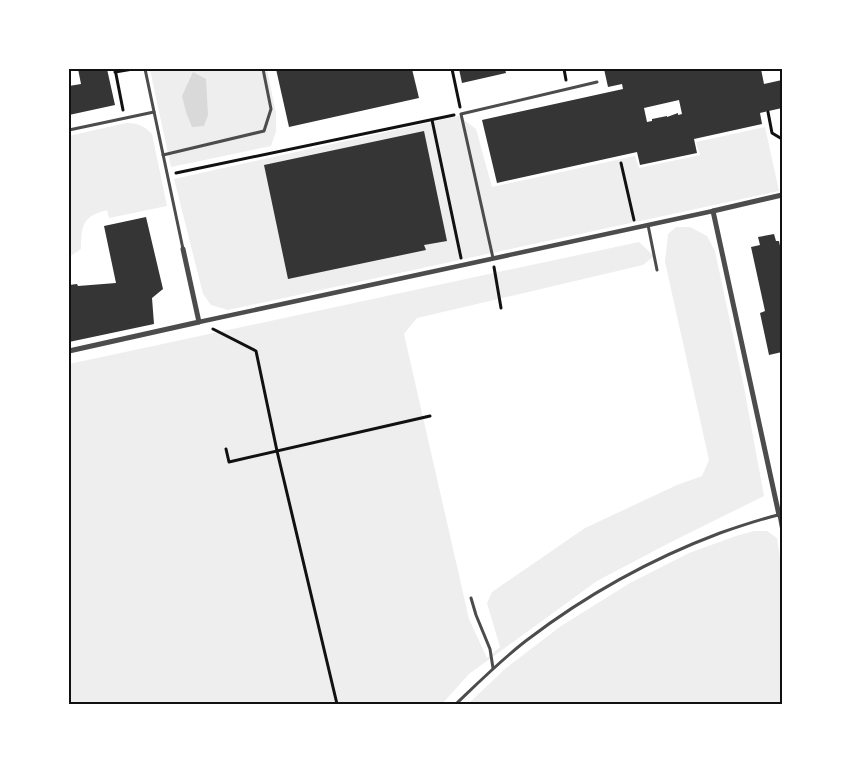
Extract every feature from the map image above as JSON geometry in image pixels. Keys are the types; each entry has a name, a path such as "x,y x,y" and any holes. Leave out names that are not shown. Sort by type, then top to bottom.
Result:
{"street":[{"path":"69,351 782,196"},
{"path":"713,211 780,514"},
{"path":"183,249 200,322"}],"lane":[{"path":"145,69 183,249"},
{"path":"163,155 264,132 271,109 263,69"},
{"path":"493,259 461,114 597,82"},
{"path":"69,130 154,112"},
{"path":"648,225 657,270"},
{"path":"456,704 526,640 591,595 645,565 688,545 780,514 782,531"},
{"path":"471,598 476,616 490,649 493,669"}],"path":[{"path":"125,118 115,70 133,69"},
{"path":"167,175 461,114 452,69"},
{"path":"768,112 772,133 782,139"},
{"path":"432,120 462,266"},
{"path":"620,163 636,228"},
{"path":"493,259 501,308"},
{"path":"200,322 256,351 277,451 337,704"},
{"path":"226,449 229,462 430,416"}],"shaded area":[{"path":"267,69 276,114 276,131 271,146 171,167 150,70"},
{"path":"193,72 206,79 208,115 204,126 192,127 182,96"},
{"path":"459,116 476,129 492,187 635,156 639,168 700,155 696,142 765,127 779,191 228,310 211,305 203,294 174,179"},
{"path":"126,123 140,126 152,134 167,206 109,218 107,210 93,215 88,219 83,228 81,249 69,257 69,136"},
{"path":"676,227 690,227 707,236 715,251 744,387 764,496 597,581 469,674 442,704 69,704 69,364 639,242 654,256 643,265 417,318 404,334 469,619 487,658 500,647 487,603 492,592 585,528 677,485 702,476 709,460 665,262 668,234"},
{"path":"754,531 767,531 777,538 782,571 782,704 468,704 506,668 561,626 630,583 689,553"}],"building":[{"path":"78,69 107,69 115,105 69,115 69,86 81,84"},
{"path":"276,69 412,69 419,98 289,127"},
{"path":"459,69 505,69 506,73 462,83"},
{"path":"604,69 761,69 764,84 782,80 782,108 760,113 762,124 694,139 697,153 640,165 637,152 497,183 482,120 623,89 622,84 608,87","holes":["679,100 682,114 678,115 678,113 647,122 644,108"]},
{"path":"424,131 447,241 424,245 426,250 288,279 264,165"},
{"path":"146,217 163,289 152,298 154,324 69,342 69,285 116,283 104,226"},
{"path":"774,234 776,241 779,241 782,256 782,352 769,355 760,313 765,311 751,247 760,245 758,237"}]}
